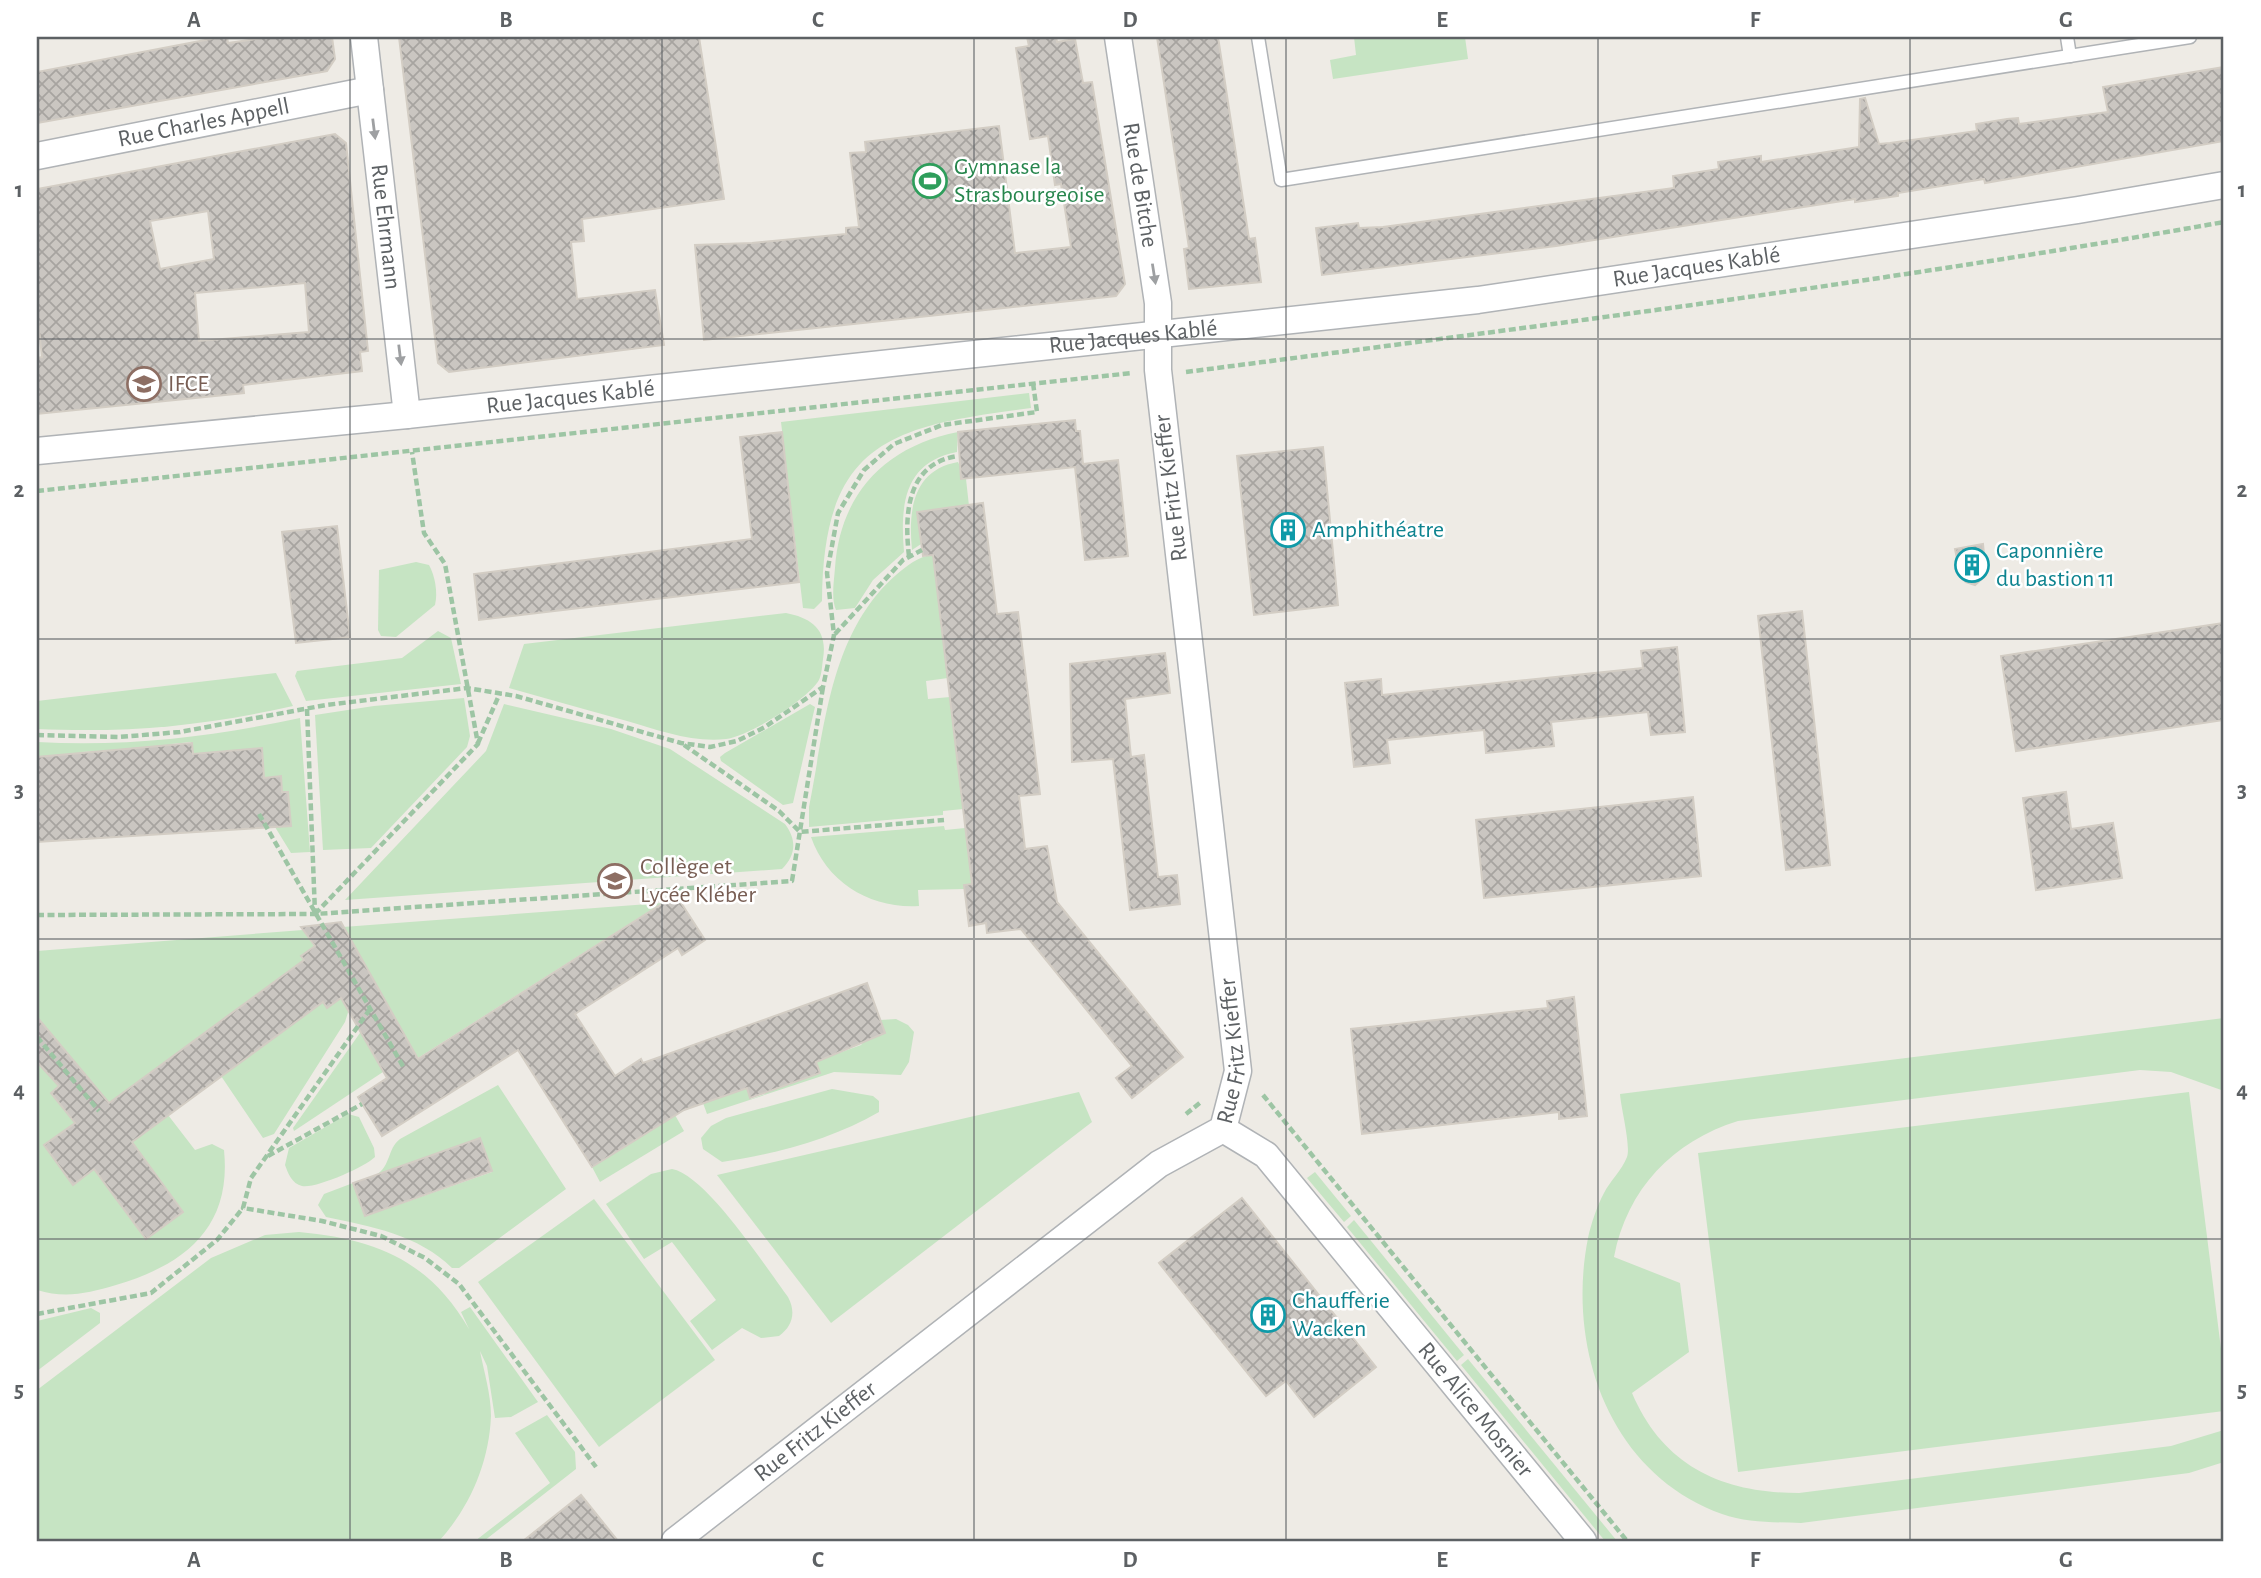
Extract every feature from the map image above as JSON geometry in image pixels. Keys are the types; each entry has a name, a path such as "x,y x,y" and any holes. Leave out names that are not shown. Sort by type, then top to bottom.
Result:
{"street":[{"name":"Rue Ehrmann","path":"364,37 407,415"},
{"name":"Rue de Bitche","path":"1118,37 1158,303 1158,333"},
{"name":"Rue Charles Appell","path":"37,156 370,90"},
{"name":"Rue Jacques Kablé","path":"37,451 407,415 1478,300 2078,210 2224,185"},
{"name":"Rue Fritz Kieffer","path":"675,1541 1159,1164 1223,1129 1238,1071 1158,370 1158,333"},
{"name":"Rue Alice Mosnier","path":"1223,1129 1266,1154 1583,1541"}],"lane":[{"path":"1258,37 1281,180 2190,37"},
{"path":"2067,37 2070,56"}],"path":[{"path":"37,915 315,914 792,881 834,635 827,573 838,513 864,470 894,444 942,425 1037,412 1033,383"},
{"path":"412,452 424,533 444,564 478,744"},
{"path":"909,556 906,533 915,484 927,466 944,458 958,456"},
{"path":"834,635 859,611 876,587 909,556 922,550"},
{"path":"37,734 119,737 180,732 307,709 467,688 500,693 681,743 710,747 737,741 765,727 823,687"},
{"path":"315,914 478,744 500,693"},
{"path":"307,709 315,914"},
{"path":"681,743 779,811 800,832 944,820"},
{"path":"259,814 404,1068"},
{"path":"37,1314 151,1293 217,1240 243,1208 251,1178 370,1009"},
{"path":"37,1037 99,1111"},
{"path":"266,1157 362,1104"},
{"path":"1270,1106 1627,1541"},
{"path":"243,1208 322,1221 381,1236 425,1258 459,1284 596,1467"}],"green space":[{"path":"1354,37 1465,37 1468,59 1333,79 1330,60 1356,55"},
{"path":"1029,393 1031,408 939,423 904,435 874,451 852,474 835,506 826,548 822,601 814,609 803,608 781,422"},
{"path":"958,432 957,452 939,457 926,465 909,488 903,518 904,552 873,580 855,608 836,610 833,590 839,541 846,517 857,496 871,477 889,461 932,439"},
{"path":"958,462 966,479 970,515 938,509 917,512 921,544 912,550 911,520 917,494 931,474 943,466"},
{"path":"933,555 948,678 926,681 928,699 950,697 963,809 943,811 943,815 809,827 809,807 826,714 844,653 857,624 874,598 896,575 922,557"},
{"path":"416,562 429,565 431,569 436,590 435,605 396,637 381,636 378,630 379,570"},
{"path":"786,613 810,622 820,633 824,649 820,678 813,688 790,707 749,731 726,739 676,735 509,688 524,644"},
{"path":"438,631 451,638 461,684 306,701 295,676 297,671 402,658"},
{"path":"276,673 293,706 228,719 135,729 37,729 37,701"},
{"path":"464,698 470,736 467,747 371,848 323,850 315,715 374,706"},
{"path":"504,704 611,729 670,749 785,824 793,842 790,858 782,869 345,900 486,751"},
{"path":"810,704 815,707 793,803 783,805 721,761 720,757 725,753"},
{"path":"300,718 310,852 291,853 275,827 291,825 288,792 282,792 281,776 264,778 261,748 244,750 246,774 193,754 191,742 171,744 172,756 146,747 126,749 127,759 102,762 100,751 81,752 82,763 57,766 55,755 37,757 37,742 137,742 234,730"},
{"path":"944,826 945,830 965,828 972,884 964,885 964,889 918,890 919,906 884,903 853,890 828,868 811,837"},
{"path":"662,903 418,1058 343,927"},
{"path":"303,930 314,946 301,956 304,960 109,1103 37,1017 37,951"},
{"path":"346,994 350,1006 345,1022 274,1134 263,1138 221,1076 323,1002 327,1007"},
{"path":"2224,1018 2224,1091 2171,1072 2140,1070 1738,1121 1715,1130 1693,1141 1656,1171 1630,1210 1620,1232 1614,1257 1680,1283 1689,1352 1632,1393 1660,1439 1678,1457 1720,1481 1771,1492 1799,1493 2171,1446 2224,1430 2224,1462 2189,1473 1801,1523 1771,1522 1751,1521 1722,1514 1683,1495 1651,1470 1625,1438 1605,1403 1591,1364 1584,1322 1583,1280 1588,1238 1595,1215 1604,1193 1628,1152 1620,1094"},
{"path":"896,1019 908,1025 914,1032 909,1062 901,1075 834,1072 707,1114 703,1103 747,1088 751,1099 765,1094 761,1081 861,1045 880,1020"},
{"path":"367,1023 395,1064 294,1131 293,1128"},
{"path":"37,1062 59,1086 51,1093 66,1111 85,1116 45,1145 102,1163 115,1197 146,1239 183,1211 152,1169 110,1157 168,1115 195,1150 212,1144 224,1150 224,1177 220,1201 211,1222 199,1239 182,1254 140,1277 96,1290 58,1294 37,1290"},
{"path":"498,1085 566,1189 459,1268 452,1268 425,1247 393,1233 326,1217 318,1205 324,1194 353,1183 366,1216 492,1172 376,1175 384,1167 400,1139"},
{"path":"832,1089 873,1096 879,1101 879,1112 823,1138 762,1155 722,1162 703,1149 701,1138 711,1126 726,1118"},
{"path":"1079,1092 1092,1122 831,1323 717,1175"},
{"path":"2189,1092 2224,1373 2224,1411 1738,1472 1698,1153"},
{"path":"348,1114 359,1117 374,1148 375,1157 328,1181 308,1186 296,1183 285,1165 289,1148"},
{"path":"675,1115 684,1131 600,1182 592,1167"},
{"path":"672,1169 686,1175 718,1204 788,1297 792,1318 779,1336 761,1338 742,1328 712,1350 690,1321 716,1300 672,1242 644,1259 606,1204 651,1174"},
{"path":"1315,1172 1351,1216 1344,1222 1307,1178"},
{"path":"594,1199 715,1360 599,1447 478,1282"},
{"path":"1354,1220 1464,1355 1457,1361 1347,1227"},
{"path":"299,1232 352,1240 398,1257 418,1270 453,1305 469,1329 461,1312 470,1307 538,1402 511,1417 495,1418 487,1366 480,1351 491,1408 486,1451 469,1499 439,1541 37,1541 37,1390 211,1258 265,1235"},
{"path":"91,1308 100,1313 100,1323 37,1371 37,1321"},
{"path":"1468,1359 1617,1541 1605,1541 1461,1365"},
{"path":"547,1415 575,1452 576,1469 484,1541 475,1541 550,1483 515,1433"}],"building":[{"path":"227,37 228,43 270,37 332,37 335,59 327,71 37,123 37,72"},
{"path":"399,37 699,37 724,199 582,219 584,241 571,242 577,299 655,290 664,345 449,372 438,363"},
{"path":"1027,37 1056,37 1057,42 1075,39 1083,83 1092,82 1125,284 1116,296 704,340 695,245 752,243 846,234 846,228 859,227 850,153 866,152 865,142 999,126 1015,253 1071,247 1061,184 1055,185 1048,136 1030,139 1016,48 1029,46"},
{"path":"1157,37 1218,37 1249,239 1255,238 1261,282 1189,289 1184,249 1189,248"},
{"path":"2224,67 2224,141 1985,183 1984,179 1898,193 1898,196 1855,202 1855,199 1556,246 1322,275 1316,228 1358,223 1359,228 1383,227 1674,188 1673,176 1719,169 1718,162 1761,156 1761,162 1859,147 1860,99 1865,98 1879,144 1977,131 1976,124 2007,119 2018,118 2019,124 2108,112 2103,87"},
{"path":"335,134 346,143 368,351 360,352 362,371 243,385 244,393 37,414 37,358 42,357 37,311 37,189","holes":["208,211 214,259 160,269 150,221","305,283 309,332 199,341 195,293"]},
{"path":"1075,420 1076,431 1080,431 1083,464 1118,460 1128,556 1085,560 1075,467 961,479 958,432"},
{"path":"782,432 799,582 479,620 474,574 752,539 740,437"},
{"name":"Amphithéatre","path":"1323,447 1338,605 1254,615 1237,456"},
{"path":"983,503 997,614 1018,612 1040,794 1019,796 1025,849 1047,846 1057,902 1183,1057 1132,1098 1116,1078 1132,1066 1021,929 987,933 986,923 969,926 964,885 972,884 933,555 923,556 917,512"},
{"path":"337,526 350,637 296,643 282,532"},
{"name":"Caponnière du bastion 11","path":"1983,544 1986,575 1975,585 1961,578 1955,549"},
{"path":"1802,611 1830,865 1786,870 1758,616"},
{"path":"2224,623 2224,720 2016,751 2001,656"},
{"path":"1677,647 1685,732 1651,735 1648,712 1551,722 1554,746 1486,753 1484,730 1387,740 1390,763 1354,767 1345,683 1381,679 1382,695 1643,668 1641,651"},
{"path":"1165,653 1170,693 1125,699 1131,757 1144,755 1158,877 1177,875 1180,904 1130,910 1113,759 1072,762 1070,664"},
{"path":"192,743 193,754 262,748 264,778 281,776 282,792 288,792 291,826 37,842 37,757"},
{"path":"2066,792 2071,829 2113,823 2122,878 2036,890 2023,798"},
{"path":"1693,797 1701,876 1484,898 1476,820"},
{"path":"676,895 705,940 682,955 678,948 575,1014 615,1076 641,1059 643,1063 867,983 885,1033 816,1062 820,1073 750,1098 747,1088 684,1110 592,1167 518,1050 382,1136 358,1097 387,1078 341,998 327,1008 323,1002 132,1142 183,1212 146,1239 94,1169 73,1185 44,1145 75,1123 51,1093 59,1086 37,1062 37,1017 109,1103 304,960 301,956 315,946 301,927 341,922 418,1059"},
{"path":"1574,997 1587,1116 1559,1119 1559,1112 1362,1134 1351,1029 1548,1008 1547,1001"},
{"path":"480,1138 492,1171 365,1216 353,1183"},
{"name":"Chaufferie Wacken","path":"1242,1198 1376,1367 1314,1417 1286,1381 1266,1396 1159,1263"},
{"path":"581,1495 618,1541 523,1541"}],"place":[{"name":"Gymnase la Strasbourgeoise","path":"930,181"},
{"name":"IFCE","path":"144,384"},
{"name":"Amphithéatre","path":"1288,530"},
{"name":"Caponnière du bastion 11","path":"1972,565"},
{"name":"Collège et Lycée Kléber","path":"615,881"},
{"name":"Chaufferie Wacken","path":"1268,1315"}]}
